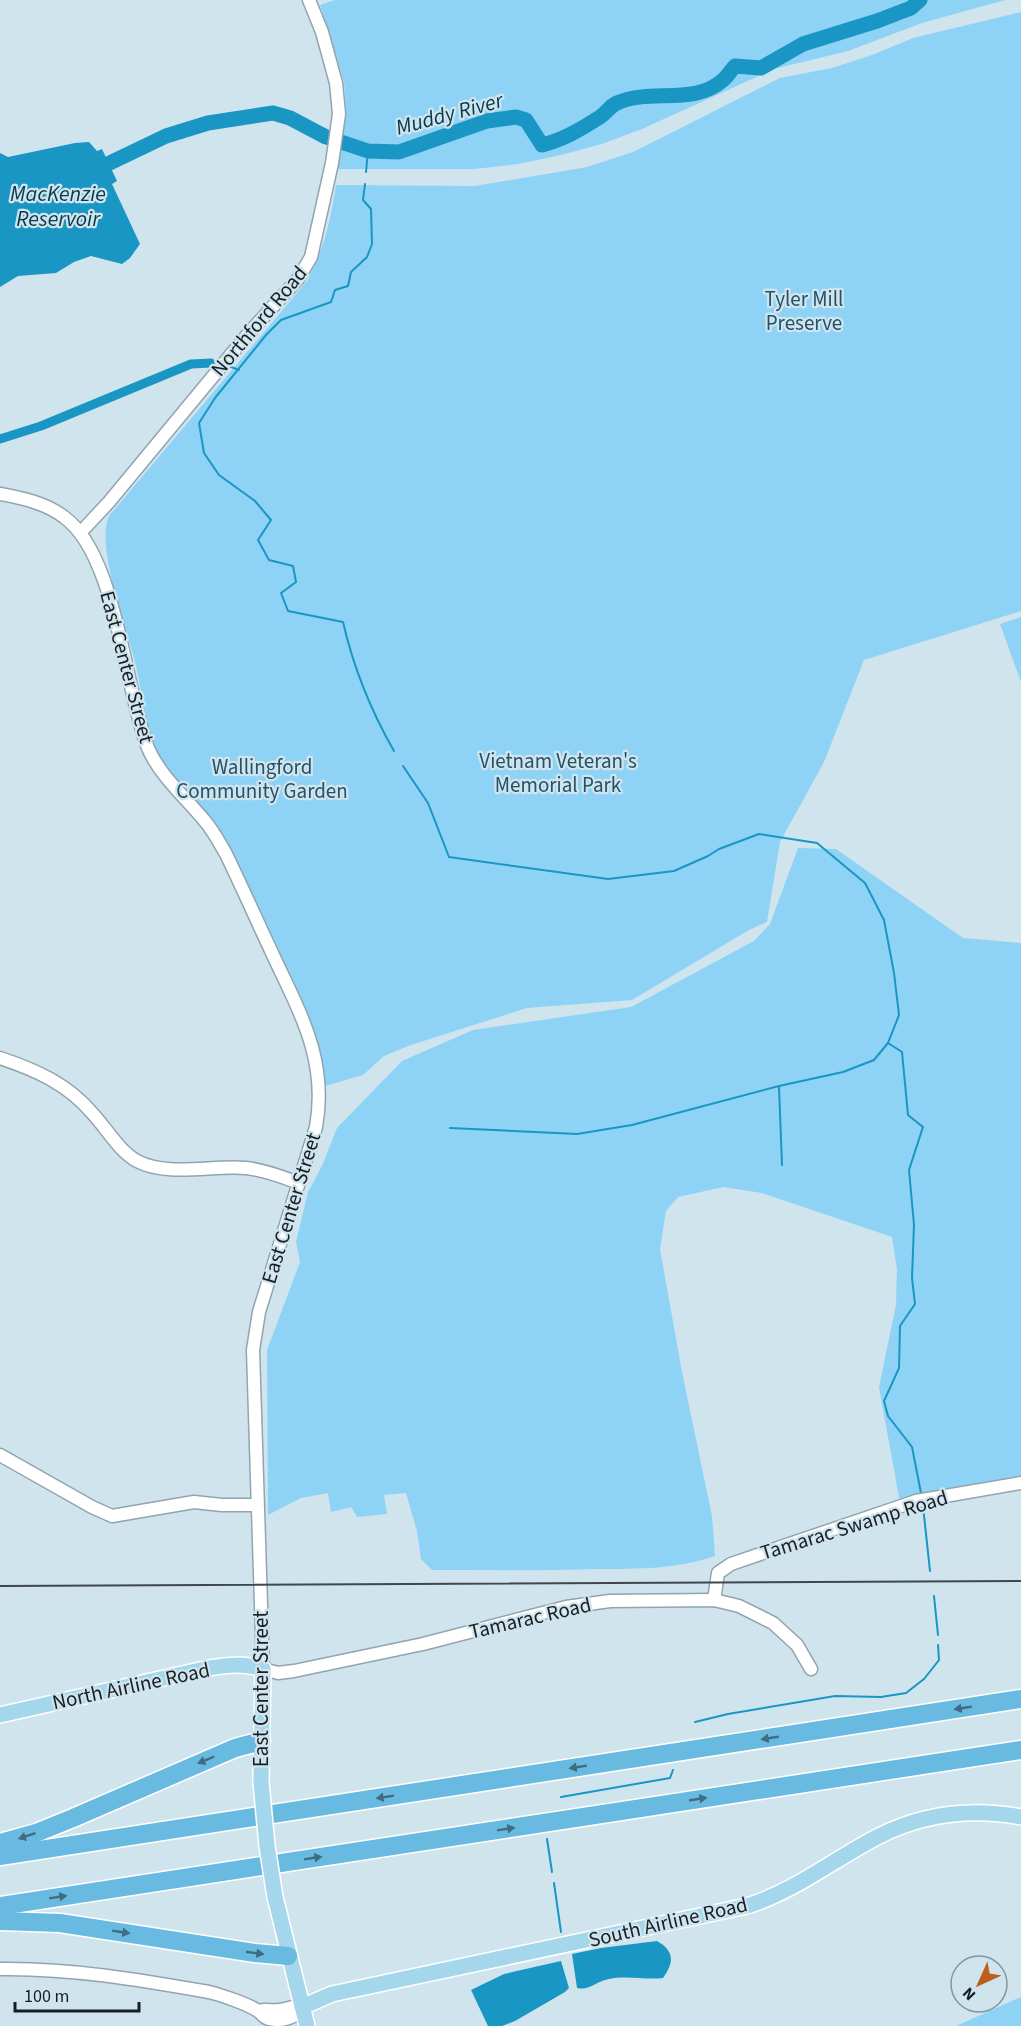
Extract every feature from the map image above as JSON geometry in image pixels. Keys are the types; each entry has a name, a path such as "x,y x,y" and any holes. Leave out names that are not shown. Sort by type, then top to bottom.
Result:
{"highway":[{"path":"0,1856 1021,1699"},
{"path":"0,1843 49,1828 235,1748 261,1741"},
{"path":"0,1906 1021,1750"},
{"path":"0,1921 60,1923 288,1956"}],"main road":[{"name":"North Airline Road","path":"0,1715 209,1668 241,1664 262,1670"},
{"name":"East Center Street","path":"262,1670 261,1782 267,1846 275,1898 307,2026"},
{"name":"South Airline Road","path":"302,2007 332,1994 753,1904 796,1886 878,1837 921,1820 966,1813 1021,1817"}],"street":[{"name":"Northford Road","path":"81,532 109,502 248,334 298,279 311,257 336,140 339,106 336,83 322,32 309,0"},
{"name":"East Center Street","path":"0,494 31,501 56,512 81,532 96,560 104,582 121,641 141,729 149,750 158,766 215,834 235,872 304,1021 319,1074 319,1112 313,1140 255,1331 252,1374 262,1670"},
{"path":"0,1058 32,1068 53,1078 73,1093 117,1143 136,1160 157,1168 262,1170 299,1183"},
{"path":"0,1455 112,1516 194,1502 257,1505"},
{"name":"Tamarac Swamp Road","path":"714,1600 716,1576 731,1564 916,1501 1021,1483"},
{"name":"Tamarac Road","path":"262,1670 278,1673 294,1671 423,1644 537,1613 588,1603 714,1600 739,1606 773,1623 797,1645 811,1668"},
{"path":"0,1969 56,1969 85,1972 202,1991 227,1997 258,2011 264,2018 276,2020 294,2016 300,2012 302,2007"}],"green space":[{"path":"335,0 1005,0 922,23 848,51 774,69 642,129 602,144 561,155 518,164 475,169 338,169 346,108 344,82 320,5"},
{"name":"Tyler Mill Preserve","path":"1021,12 1021,611 864,660 824,762 780,842 767,922 749,930 632,1000 527,1008 411,1045 384,1056 363,1075 325,1086 322,1059 309,1018 226,840 169,772 151,737 135,662 109,566 106,529 109,516 307,281 326,234 336,185 475,186 587,167 633,152 780,78 832,68 913,38"},
{"path":"1021,617 1021,682 1000,624"},
{"path":"798,848 836,849 963,938 1021,943 1021,1480 900,1503 879,1387 896,1305 897,1269 892,1237 762,1193 723,1187 678,1197 666,1211 660,1249 682,1372 712,1516 715,1556 687,1564 642,1568 432,1570 421,1559 417,1531 406,1493 384,1495 387,1514 357,1517 351,1507 331,1512 328,1493 301,1498 268,1515 267,1350 300,1262 296,1242 308,1192 322,1166 337,1128 402,1061 473,1030 631,1007 754,941 770,924"},
{"path":"1021,1997 1021,2026 956,2026 983,2014 1009,2014 1009,2002"}],"water":[{"name":"MacKenzie Reservoir","path":"89,142 97,151 102,149 117,181 112,184 140,244 130,258 122,264 91,256 74,262 56,273 18,276 0,287 0,153 8,157"},
{"path":"657,1941 667,1949 671,1958 663,1978 615,1978 586,1988 577,1988 572,1954"},
{"path":"561,1961 569,1988 565,1992 515,2021 502,2026 488,2026 471,1990 504,1974"}],"waterway":[{"name":"Muddy River","path":"93,171 166,136 208,123 273,113 290,118 326,137 368,151 399,152 487,121 516,117 526,120 542,145 579,130 617,103 643,97 685,95 711,88 723,80 735,66 761,68 803,44 877,21 911,8 920,0"},
{"path":"366,172 368,151"},
{"path":"365,184 363,200 371,209 372,244 367,257 351,272 348,286 335,290 331,302 281,320 215,398 199,423 204,453 219,475 255,501 271,520 258,540 269,560 293,566 296,582 281,593 288,611 343,622 364,689 377,720 394,751"},
{"path":"0,439 41,426 191,364 211,363"},
{"path":"231,367 239,370"},
{"path":"403,766 428,803 449,857 608,879 674,871 719,849 759,834 817,843 865,883 884,920 894,973 899,1015 888,1043 902,1052 908,1115 923,1127 909,1170 914,1225 912,1278 915,1304 900,1326 899,1368 884,1401 888,1416 912,1447 921,1493"},
{"path":"450,1128 577,1134 632,1125 779,1086 843,1072 874,1060 888,1043"},
{"path":"779,1087 782,1165"},
{"path":"923,1506 930,1571"},
{"path":"934,1596 938,1635"},
{"path":"695,1722 728,1714 835,1696 881,1697 906,1693 924,1679 939,1660 938,1645"},
{"path":"561,1797 670,1778 673,1770"},
{"path":"547,1839 552,1872"},
{"path":"554,1883 561,1932"}],"railway":[{"path":"0,1586 1021,1581"}],"park label":[{"name":"Vietnam Veteran's Memorial Park","path":"558,773"},
{"name":"Wallingford Community Garden","path":"262,779"}]}
